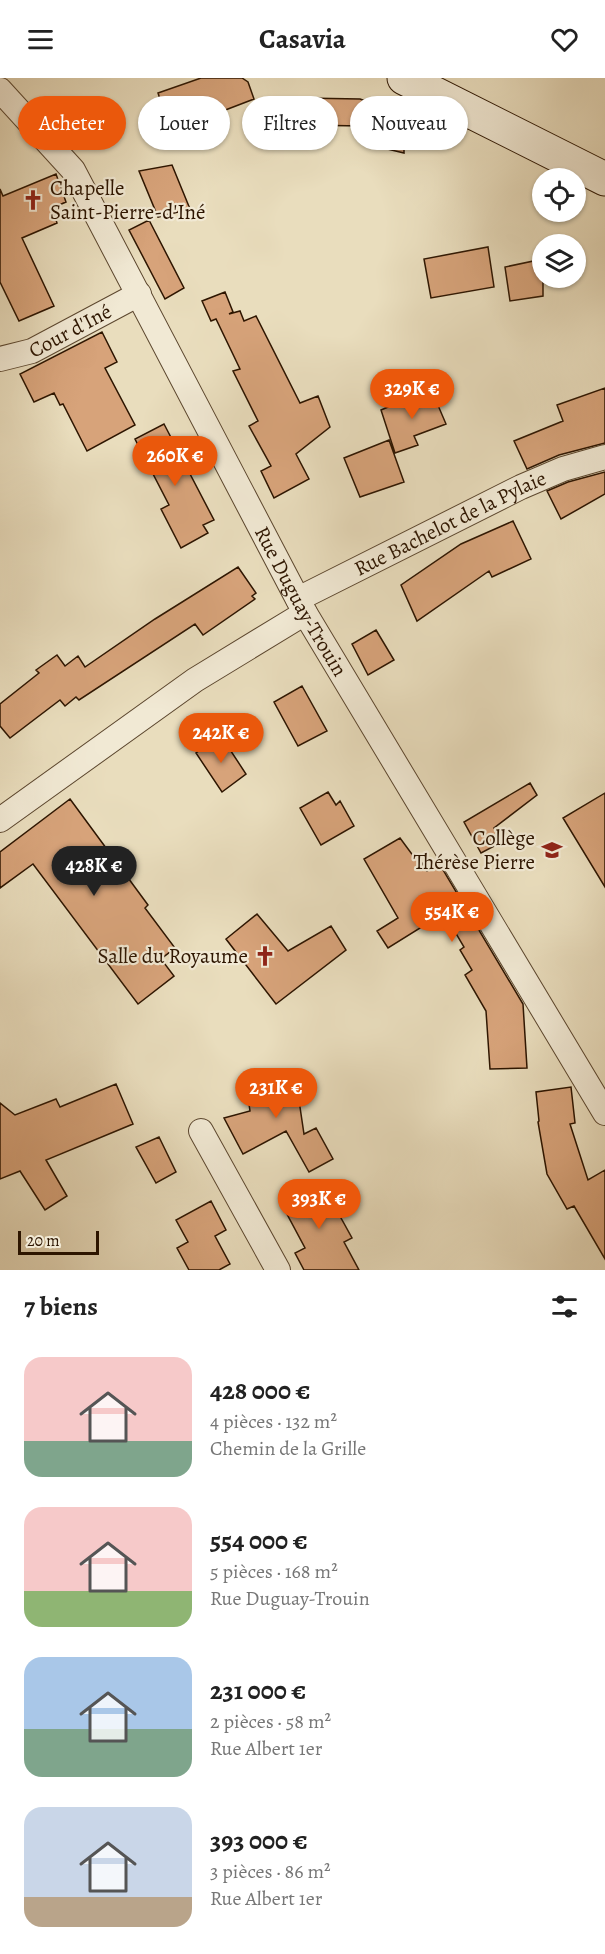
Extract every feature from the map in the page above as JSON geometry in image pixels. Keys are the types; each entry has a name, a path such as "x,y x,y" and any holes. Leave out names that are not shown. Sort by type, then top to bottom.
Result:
{"street":[{"path":"404,78 605,178"},
{"name":"Rue Duguay-Trouin","path":"0,90 73,170 301,606 596,1079 605,1113"},
{"name":"Cour d'Iné","path":"0,359 32,351 139,294"},
{"name":"Rue Bachelot de la Pylaie","path":"0,820 301,606 522,487 563,469 605,457"},
{"path":"201,1131 278,1270"}],"building":[{"path":"201,78 242,78 248,82 253,96 242,96 242,104 230,108 230,96 159,96 158,93"},
{"path":"338,99 350,99 350,126 338,126"},
{"path":"172,165 190,209 158,217 139,171"},
{"path":"56,174 66,202 52,208 57,223 22,238 54,306 19,321 0,282 0,189 3,196"},
{"path":"149,220 184,288 165,299 129,230"},
{"path":"488,247 494,287 431,298 424,259"},
{"path":"532,261 532,288 543,288 543,296 510,301 505,267"},
{"path":"225,292 233,312 229,314 240,311 244,321 256,316 300,403 318,396 330,427 296,454 309,479 274,498 261,471 271,466 249,426 258,421 233,371 240,369 216,319 211,321 202,301"},
{"path":"102,332 117,362 105,368 135,425 87,451 63,404 60,405 54,393 34,402 20,374"},
{"path":"605,388 605,443 559,455 527,469 514,441 563,421 557,405"},
{"path":"431,389 446,424 414,436 418,445 395,453 381,410"},
{"path":"164,424 214,520 203,525 208,533 181,548 161,509 169,505 135,439"},
{"path":"389,440 404,482 360,497 344,458"},
{"path":"605,472 605,494 561,519 547,491 568,482"},
{"path":"513,521 531,559 492,577 489,571 417,621 401,585 461,544"},
{"path":"238,567 256,593 252,596 255,599 203,635 195,624 79,700 76,697 65,706 60,700 10,738 0,726 0,704 39,673 36,670 57,655 65,666 78,656 85,667 155,619"},
{"path":"376,630 394,660 368,675 352,644"},
{"path":"302,686 327,731 298,746 274,702"},
{"path":"221,736 246,774 222,792 196,753"},
{"path":"530,783 537,795 494,828 502,842 481,853 464,822"},
{"path":"328,792 336,805 340,801 354,826 321,845 300,808"},
{"path":"605,793 605,887 563,818"},
{"path":"70,799 148,905 145,908 175,948 161,959 174,976 138,1004 33,864 0,888 0,852"},
{"path":"400,838 414,857 417,855 427,871 439,863 523,1004 527,1068 490,1069 486,1011 465,975 472,970 460,950 464,947 444,913 388,948 377,931 398,918 364,859"},
{"name":"Salle du Royaume","path":"257,914 288,951 331,926 346,950 276,1004 226,939"},
{"path":"287,1071 290,1087 297,1087 304,1134 316,1128 333,1159 309,1172 286,1131 243,1154 224,1118 250,1111 245,1077"},
{"path":"116,1084 133,1124 46,1160 67,1196 45,1210 20,1171 0,1179 0,1103 15,1115 56,1099 60,1107"},
{"path":"571,1087 575,1123 570,1124 588,1180 605,1170 605,1259 574,1206 567,1209 547,1174 538,1122 536,1092"},
{"path":"159,1137 176,1172 156,1183 136,1147"},
{"path":"320,1180 352,1238 344,1242 359,1270 304,1270 295,1253 305,1248 280,1201"},
{"path":"211,1201 226,1230 215,1236 230,1264 219,1270 189,1270 177,1248 188,1242 176,1220"}],"place":[{"name":"Chapelle Saint-Pierre-d'Iné","path":"33,200"},
{"name":"Collège Thérèse Pierre","path":"552,850"},
{"name":"Salle du Royaume","path":"265,956"}]}
